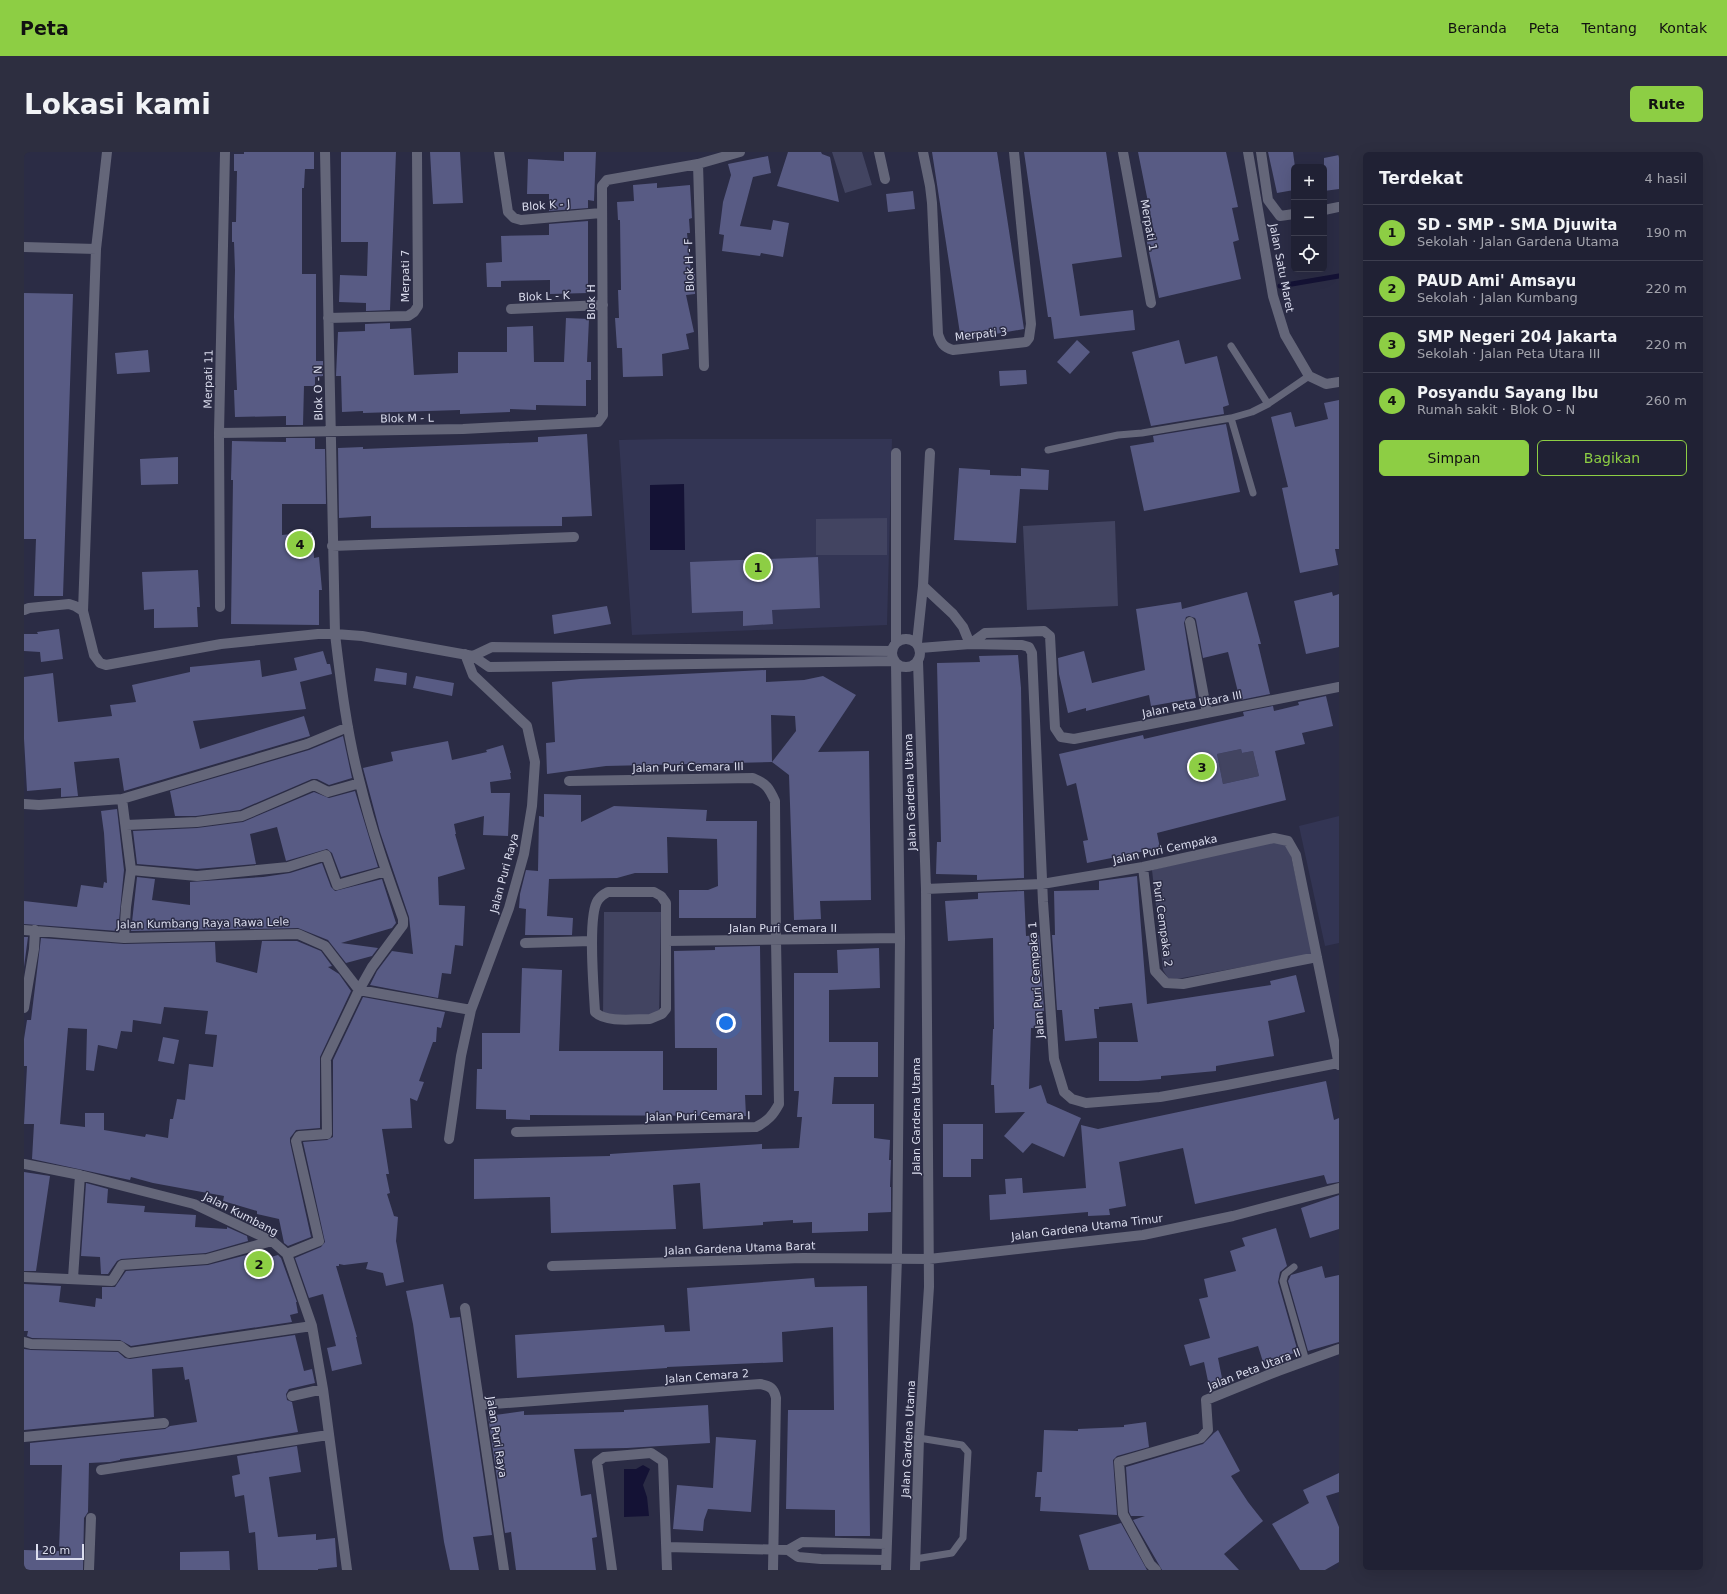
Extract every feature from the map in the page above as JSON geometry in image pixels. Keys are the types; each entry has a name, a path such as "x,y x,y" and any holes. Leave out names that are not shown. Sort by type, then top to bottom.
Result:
{"street":[{"path":"108,152 96,249 83,611 96,659 100,664 106,665 221,644 318,634 362,636 469,655 489,667 895,654"},
{"name":"Merpati 11","path":"220,607 219,433 225,152"},
{"name":"Blok O - N","path":"326,152 332,546 335,634 348,727 360,783 386,872 403,919 403,925 372,967 359,990"},
{"name":"Merpati 7","path":"328,318 408,316 414,312 418,306 417,152"},
{"name":"Blok K - J","path":"499,152 508,212 514,218 522,220 601,213"},
{"path":"698,164 740,152"},
{"path":"879,152 885,179"},
{"name":"Merpati 3","path":"923,152 932,203 938,334 945,348 953,350 1026,342 1029,338 1031,324 1014,152"},
{"name":"Merpati 1","path":"1123,152 1151,303"},
{"name":"Jalan Satu Maret","path":"1248,152 1273,296 1285,335 1309,376"},
{"path":"1261,152 1268,200 1280,216 1291,214"},
{"name":"Blok H","path":"595,423 600,420 603,415 601,190 603,184 607,180 698,164"},
{"name":"Blok H - F","path":"698,164 704,366"},
{"path":"1327,209 1339,207"},
{"path":"24,247 96,249"},
{"name":"Blok L - K","path":"510,309 603,305"},
{"path":"1309,376 1326,384 1339,382"},
{"name":"Blok M - L","path":"219,433 463,429 595,423"},
{"name":"Jalan Gardena Utama","path":"886,1565 898,1258 900,938 895,654 896,453"},
{"path":"895,654 905,667 910,667 918,662 920,657 918,646 923,586 930,453"},
{"path":"332,546 574,537"},
{"path":"923,586 953,614 963,627 970,644"},
{"path":"26,608 69,604 76,606 83,611"},
{"path":"1190,622 1208,713"},
{"name":"Jalan Peta Utara III","path":"970,644 985,634 1044,631 1050,636 1055,728 1061,738 1074,739 1339,687"},
{"path":"895,654 904,639 908,639 918,646"},
{"name":"Jalan Puri Cempaka 1","path":"918,646 970,644 1022,645 1028,647 1032,653 1042,884 1054,1059 1064,1092 1072,1099 1086,1103 1160,1097 1339,1064"},
{"path":"469,655 492,647 895,654"},
{"name":"Jalan Puri Raya","path":"449,1139 461,1056 470,1010 509,908 524,854 532,806 535,762 527,726 473,674 469,655"},
{"name":"Jalan Gardena Utama","path":"915,1570 919,1438 929,1287 926,889 918,662"},
{"path":"24,804 39,805 122,799 306,744 348,727"},
{"name":"Jalan Puri Cemara III","path":"569,781 753,778 765,783 775,801 776,940"},
{"path":"126,825 197,822 242,816 314,785 328,792 360,783"},
{"path":"122,799 131,870 124,938"},
{"name":"Jalan Puri Cempaka","path":"926,889 1042,884 1143,867 1274,838 1288,841 1296,855 1317,957"},
{"path":"131,870 197,876 288,867 326,855 337,884 386,872"},
{"name":"Puri Cempaka 2","path":"1143,867 1155,971 1166,982 1183,984 1317,957"},
{"path":"608,892 654,892 661,896 666,903 666,1009 662,1014 650,1019 606,1018 595,1012 592,942 594,911 597,901 603,895 608,892"},
{"name":"Jalan Kumbang Raya Rawa Lele","path":"24,930 124,938 298,934 325,946 359,990"},
{"path":"24,1008 34,949 35,930"},
{"name":"Jalan Puri Cemara II","path":"666,941 900,938"},
{"name":"Jalan Puri Cemara I","path":"516,1132 756,1127 767,1122 774,1114 779,1104 776,940"},
{"path":"526,943 592,942"},
{"path":"1317,957 1339,1064"},
{"path":"287,1254 319,1241 296,1141 299,1136 327,1134 326,1058 359,990 470,1010"},
{"name":"Jalan Kumbang","path":"24,1164 80,1175 194,1204 272,1241 287,1254 312,1326 323,1389 347,1570"},
{"path":"73,1278 80,1175"},
{"name":"Jalan Gardena Utama Timur","path":"929,1258 1143,1234 1233,1216 1339,1188"},
{"path":"24,1277 73,1278 112,1281 122,1265 207,1259 272,1241"},
{"name":"Jalan Gardena Utama Barat","path":"552,1266 803,1258 929,1258"},
{"name":"Jalan Puri Raya","path":"465,1308 504,1570"},
{"path":"24,1342 120,1346 129,1353 312,1326"},
{"name":"Jalan Peta Utara II","path":"1156,1570 1150,1564 1123,1514 1118,1462 1201,1438 1208,1430 1206,1400 1278,1371 1339,1350"},
{"name":"Jalan Cemara 2","path":"480,1405 760,1384 769,1386 774,1390 776,1398 774,1550"},
{"path":"292,1396 323,1389"},
{"path":"24,1437 164,1424"},
{"path":"101,1470 328,1435"},
{"path":"612,1570 597,1462 604,1457 651,1453 664,1461 668,1570"},
{"path":"89,1570 91,1518"},
{"path":"667,1547 788,1550 802,1542 886,1544"},
{"path":"773,1570 774,1550"},
{"path":"788,1550 798,1557 886,1565"}],"lane":[{"path":"1232,346 1268,404"},
{"path":"1048,450 1118,435 1142,433 1231,418 1252,412 1268,404 1309,376"},
{"path":"1231,418 1253,493"},
{"path":"1294,1267 1285,1274 1283,1280 1306,1361"},
{"path":"916,1559 952,1553 963,1538 968,1452 962,1444 919,1438"}],"shaded area":[{"path":"832,152 862,152 872,185 845,193"},
{"path":"892,439 887,625 632,635 619,440"},
{"path":"684,484 685,550 650,550 650,485"},
{"path":"887,518 887,555 816,555 816,519"},
{"path":"1115,521 1118,606 1027,610 1023,526"},
{"path":"1241,749 1242,753 1253,751 1259,776 1223,784 1217,754"},
{"path":"1339,816 1339,943 1325,946 1299,826"},
{"path":"1274,840 1289,847 1313,954 1177,979 1168,978 1163,970 1152,870"},
{"path":"604,912 661,912 659,1016 603,1017"},
{"path":"643,1465 650,1469 643,1485 647,1497 649,1516 624,1517 624,1469 636,1469"}],"building":[{"path":"244,152 314,152 314,169 305,169 304,188 302,188 302,274 316,274 316,361 323,361 323,376 315,377 315,386 304,386 303,425 286,425 286,416 235,417 234,390 237,390 234,317 235,270 234,242 232,242 232,222 236,222 237,171 234,171 234,154 244,154"},
{"path":"341,152 396,152 390,310 366,311 366,303 339,302 340,275 367,276 368,242 341,242"},
{"path":"430,152 460,152 463,203 433,204"},
{"path":"564,152 596,152 594,201 588,200 588,208 549,211 549,194 527,194 528,159 564,161"},
{"path":"788,152 821,152 822,154 830,157 839,202 777,186"},
{"path":"932,152 997,152 1024,329 961,340"},
{"path":"1024,152 1106,152 1122,257 1072,264 1080,316 1133,310 1135,330 1054,339 1051,317 1048,317"},
{"path":"1138,152 1226,152 1238,207 1232,208 1239,240 1233,242 1241,279 1159,298 1146,238 1155,237"},
{"path":"1268,152 1293,152 1295,164 1291,164 1291,191 1277,193"},
{"path":"1339,155 1339,189 1327,191 1327,164 1324,164 1324,158"},
{"path":"768,156 771,173 753,177 740,226 771,230 773,220 789,223 783,257 761,253 760,256 722,251 724,235 719,234 723,202 731,175 728,164"},
{"path":"657,183 657,188 690,185 692,218 689,219 690,233 687,233 691,274 695,274 695,294 686,295 694,332 686,334 689,349 662,354 663,376 623,377 622,348 617,348 615,318 619,318 618,290 621,290 620,220 618,220 617,202 634,201 633,185"},
{"path":"913,191 915,209 888,212 886,194"},
{"path":"588,221 588,293 550,294 550,280 501,281 501,287 487,287 486,263 502,262 501,236 549,235 549,224"},
{"path":"24,293 73,294 63,596 34,596 36,539 24,539"},
{"path":"566,318 589,319 587,362 591,362 591,380 586,380 586,406 536,405 536,410 510,409 510,412 460,414 460,410 363,413 363,411 342,412 341,376 336,376 338,332 365,331 365,324 390,323 390,329 411,328 414,375 458,373 458,352 507,352 507,327 533,326 534,362 564,362"},
{"path":"1077,340 1090,352 1070,374 1057,362"},
{"path":"1179,340 1185,364 1217,356 1229,405 1223,407 1224,414 1151,426 1132,352"},
{"path":"148,350 150,372 117,374 115,353"},
{"path":"1026,370 1027,384 1000,386 999,371"},
{"path":"1339,400 1339,549 1335,549 1338,565 1300,573 1282,488 1288,487 1271,417 1291,412 1295,427 1328,419 1324,403"},
{"path":"1226,424 1240,492 1144,511 1130,446 1154,442 1153,436"},
{"path":"587,434 592,516 562,517 562,526 371,528 371,516 339,518 338,448 363,447 363,449 538,442 538,437"},
{"path":"286,438 315,438 315,449 325,449 326,504 282,504 282,535 312,532 314,558 319,557 322,590 319,590 319,625 231,624 233,480 231,480 232,441 286,442"},
{"path":"178,457 178,484 141,485 140,459"},
{"path":"959,468 990,470 990,475 1021,476 1021,468 1049,470 1048,490 1020,489 1016,543 954,540"},
{"path":"818,557 820,608 772,610 773,624 743,626 743,611 692,613 690,562"},
{"path":"198,570 200,607 197,607 198,627 154,628 154,609 144,610 142,572"},
{"path":"1247,592 1261,644 1258,644 1270,694 1240,700 1228,652 1203,658 1196,620 1195,618 1189,616 1186,617 1184,623 1196,698 1151,706 1149,695 1086,711 1086,708 1068,713 1059,674 1058,658 1084,651 1092,683 1145,670 1136,609 1181,602 1182,609"},
{"path":"1332,592 1333,596 1339,594 1339,647 1306,654 1294,601"},
{"path":"607,606 611,624 554,634 552,615"},
{"path":"59,629 63,659 41,662 40,652 24,651 24,634 38,634 37,632"},
{"path":"323,651 327,664 330,664 332,674 300,682 306,709 193,721 200,749 304,716 310,736 124,791 119,758 74,762 78,796 61,797 61,788 27,791 24,739 24,677 53,673 58,722 112,716 110,705 136,702 132,685 190,672 190,667 260,660 262,677 297,670 294,658"},
{"path":"1018,655 1021,688 1024,878 977,880 977,875 936,874 937,842 941,842 937,663 980,662 979,656"},
{"path":"376,668 407,673 406,685 374,681"},
{"path":"766,670 766,682 804,680 823,676 856,695 818,752 869,751 871,900 820,901 821,919 794,920 789,775 772,762 606,766 547,774 546,743 555,742 552,682 580,679","holes":["771,715 795,716 796,731 772,762"]},
{"path":"416,676 454,683 452,696 413,688"},
{"path":"1326,696 1333,726 1302,733 1305,744 1275,751 1286,800 1157,833 1160,848 1087,863 1083,841 1088,840 1076,783 1067,786 1059,754 1143,735 1144,739 1244,716 1243,712 1273,706 1274,711 1299,705 1298,702","holes":["1241,749 1242,753 1253,751 1259,776 1223,784 1217,754"]},
{"path":"343,736 352,778 329,785 317,779 312,779 240,810 196,816 175,816 170,791 309,750"},
{"path":"448,741 452,760 487,752 486,750 503,745 511,773 511,779 490,782 491,793 510,793 508,836 483,835 484,816 454,824 455,834 465,869 438,877 439,905 465,906 463,946 455,945 451,974 442,973 438,998 370,985 377,971 392,951 413,954 409,917 380,832 363,768 393,761 391,752"},
{"path":"355,791 378,867 341,877 332,853 327,849 286,861 277,827 250,834 256,864 197,869 137,864 133,831 197,828 243,822 314,792 329,798"},
{"path":"544,794 581,795 581,822 614,806 707,810 706,821 757,821 756,918 679,918 679,890 708,890 718,886 717,839 667,837 668,873 635,873 617,878 549,879 547,916 573,918 572,935 525,935 526,909 519,908 520,894 526,870 538,871 539,816 544,817"},
{"path":"117,809 124,870 118,931 24,924 24,901 77,907 81,885 103,888 104,882 107,883 101,811"},
{"path":"322,863 331,887 335,891 382,879 396,923 392,928 341,943 378,948 372,956 346,963 328,940 298,928 250,929 250,927 239,929 131,931 137,877 155,879 152,900 190,905 190,882 263,877 290,873"},
{"path":"1137,876 1147,1004 1271,985 1270,981 1296,975 1305,1012 1268,1021 1274,1056 1216,1066 1216,1071 1161,1076 1161,1079 1138,1081 1099,1081 1099,1042 1138,1042 1132,1003 1094,1009 1097,1038 1065,1041 1062,1010 1057,1010 1052,935 1055,935 1054,891 1099,890 1099,881"},
{"path":"1024,891 1026,936 1039,935 1044,1011 1035,1011 1036,1028 1031,1028 1029,1089 1041,1085 1047,1103 1081,1118 1064,1157 1032,1143 1023,1153 1004,1136 1025,1112 995,1113 994,1085 991,1085 994,1029 993,938 948,941 945,901 978,899 978,893"},
{"path":"24,937 28,937 24,967"},
{"path":"41,938 124,944 215,942 216,962 257,973 262,941 297,941 321,951 332,966 328,967 339,974 351,991 320,1057 320,1128 296,1130 290,1138 311,1237 288,1246 284,1243 279,1219 257,1214 257,1211 223,1201 224,1196 153,1183 131,1177 130,1180 32,1159 34,1124 24,1124 27,1066 24,1066 24,1039 27,1020 31,1020","holes":["164,1007 208,1011 205,1034 217,1035 213,1067 189,1064 185,1100 177,1099 173,1119 170,1119 168,1138 146,1134 145,1137 104,1130 104,1113 85,1113 85,1127 60,1124 68,1028 87,1029 86,1070 94,1071 98,1045 117,1049 121,1031 132,1032 133,1020 161,1024"]},
{"path":"760,946 762,1095 745,1095 746,1116 530,1115 530,1120 506,1119 506,1110 476,1109 477,1069 482,1069 482,1033 520,1033 522,968 562,970 559,1051 663,1051 663,1090 717,1090 717,1048 675,1048 674,951 715,950 715,947"},
{"path":"879,948 880,988 829,990 829,1042 878,1042 878,1077 834,1077 832,1104 874,1104 874,1138 890,1140 889,1160 891,1160 891,1212 868,1213 868,1231 812,1233 812,1222 793,1223 793,1220 763,1222 763,1225 703,1229 700,1183 673,1185 676,1229 551,1233 550,1197 474,1199 474,1159 610,1156 610,1154 762,1144 762,1149 799,1148 802,1117 797,1117 799,1091 794,1091 794,973 838,973 837,950"},
{"path":"363,997 445,1012 441,1028 437,1027 436,1042 433,1042 419,1081 424,1082 417,1101 410,1098 412,1128 382,1129 389,1174 386,1174 390,1193 387,1194 394,1216 398,1217 396,1241 404,1282 386,1286 383,1273 366,1269 368,1262 344,1265 339,1264 339,1266 336,1266 357,1337 362,1364 332,1371 327,1348 336,1346 323,1294 309,1298 295,1258 321,1247 325,1242 303,1142 327,1140 333,1137 333,1060"},
{"path":"163,1037 179,1040 174,1064 158,1061"},
{"path":"1326,1081 1334,1120 1339,1118 1339,1182 1327,1184 1324,1175 1195,1204 1183,1148 1119,1162 1126,1206 1109,1209 1110,1215 1088,1216 1088,1212 990,1220 989,1195 1006,1194 1005,1179 1022,1178 1023,1193 1086,1188 1081,1125 1098,1129"},
{"path":"943,1124 983,1124 983,1159 971,1159 971,1177 943,1177"},
{"path":"24,1172 50,1176 36,1271 24,1271"},
{"path":"86,1183 108,1189 107,1203 145,1206 144,1212 196,1215 195,1227 227,1229 227,1227 247,1236 248,1241 206,1253 121,1259 117,1261 108,1274 101,1274 100,1257 81,1256"},
{"path":"1339,1195 1339,1229 1310,1238 1301,1208"},
{"path":"1276,1228 1287,1266 1280,1272 1278,1282 1298,1352 1263,1362 1258,1346 1218,1358 1223,1383 1209,1386 1204,1362 1190,1366 1184,1345 1210,1338 1199,1299 1208,1297 1204,1279 1236,1271 1230,1251 1245,1246 1242,1238"},
{"path":"254,1253 256,1261 278,1255 281,1258 297,1302 298,1313 290,1315 292,1322 131,1346 120,1340 32,1338 27,1336 28,1331 24,1331 24,1284 61,1286 59,1302 95,1307 96,1298 102,1299 102,1287 115,1287 126,1271 208,1265"},
{"path":"1322,1266 1325,1278 1339,1275 1339,1342 1308,1351 1288,1281 1291,1275"},
{"path":"814,1278 815,1287 867,1286 870,1536 835,1536 835,1510 786,1509 788,1410 834,1410 833,1327 782,1332 783,1362 667,1367 517,1378 515,1335 664,1325 665,1332 690,1331 687,1288"},
{"path":"443,1284 450,1318 460,1317 492,1535 473,1537 479,1570 450,1570 444,1542 413,1324 406,1291"},
{"path":"295,1335 304,1371 312,1369 315,1383 289,1389 286,1394 287,1400 292,1402 298,1432 189,1450 120,1459 110,1462 89,1463 88,1512 84,1518 83,1570 24,1570 24,1550 59,1551 62,1465 30,1465 30,1443 165,1429 170,1426 197,1422 189,1379 185,1380 183,1367 152,1369 154,1417 24,1430 24,1349 118,1352 125,1358 130,1359"},
{"path":"708,1405 710,1443 627,1448 574,1449 581,1496 591,1494 597,1537 592,1538 596,1570 516,1570 511,1532 505,1533 488,1416 524,1411 524,1415 624,1412 624,1410"},
{"path":"1146,1422 1149,1447 1117,1456 1113,1460 1117,1515 1040,1511 1041,1497 1035,1497 1037,1472 1042,1472 1044,1430 1078,1431 1078,1429 1124,1427 1124,1425"},
{"path":"1218,1430 1240,1471 1231,1476 1248,1502 1263,1521 1224,1554 1239,1570 1162,1570 1133,1520 1145,1516 1131,1516 1129,1512 1126,1467 1203,1444"},
{"path":"716,1437 756,1440 751,1512 708,1509 704,1520 703,1531 673,1529 677,1485 713,1488"},
{"path":"297,1446 301,1472 269,1477 278,1537 316,1534 316,1540 335,1538 337,1567 318,1570 258,1570 255,1532 249,1533 244,1495 235,1497 232,1476 240,1474 237,1456"},
{"path":"1339,1473 1339,1492 1326,1496 1339,1527 1339,1562 1325,1570 1300,1570 1272,1524 1309,1503 1303,1490"},
{"path":"1121,1523 1147,1570 1089,1570 1079,1535"},
{"path":"229,1551 230,1570 180,1570 180,1552"}],"waterway":[{"path":"1280,286 1339,276"}],"place":[{"name":"Posyandu Sayang Ibu","path":"300,544"},
{"name":"SD - SMP - SMA Djuwita","path":"758,567"},
{"name":"SMP Negeri 204 Jakarta","path":"1202,767"},
{"name":"PAUD Ami' Amsayu","path":"259,1264"}]}
